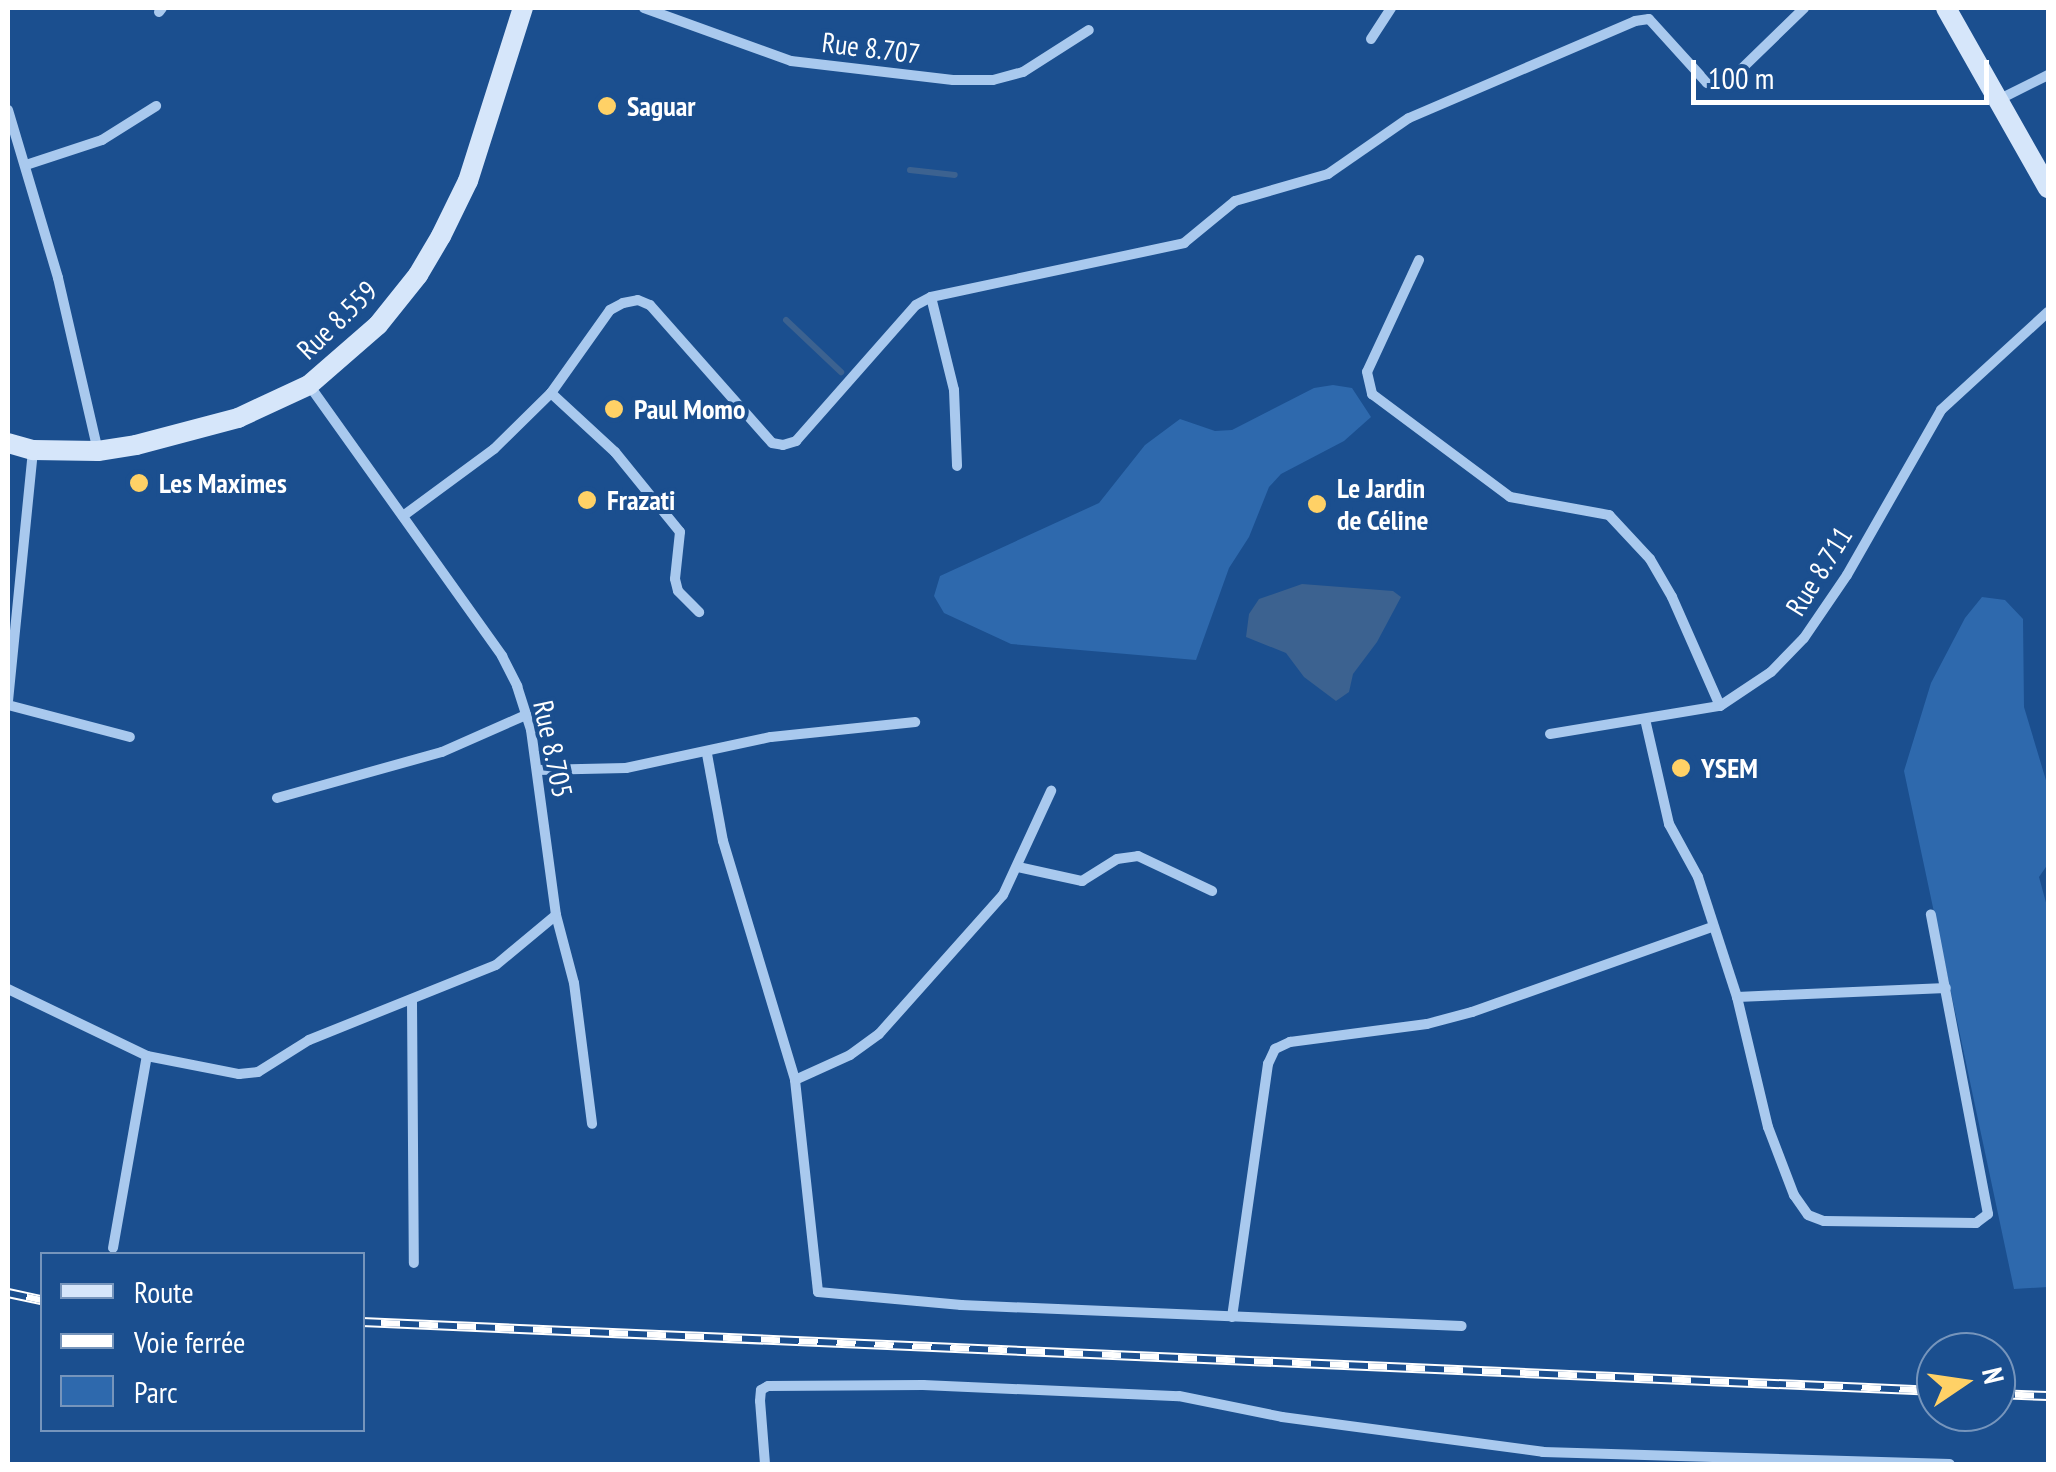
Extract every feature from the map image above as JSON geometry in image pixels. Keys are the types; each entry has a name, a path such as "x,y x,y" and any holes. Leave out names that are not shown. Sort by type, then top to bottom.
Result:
{"main road":[{"name":"Rue 8.559","path":"8,443 33,450 98,450 238,418 308,385 378,325 418,275 441,236 468,181 524,8"},
{"path":"1946,8 2048,188"}],"street":[{"name":"Rue 8.707","path":"644,8 791,61 953,80 993,80 1023,72 1090,30"},
{"path":"1372,39 1391,8"},
{"path":"403,516 467,472 551,393 610,310 638,300 650,305 772,443 783,445 796,441 916,306 931,297 1184,243 1234,200 1328,174 1409,118 1635,21 1649,19 1707,82 1718,85 1729,80 1804,8"},
{"path":"1998,100 2048,75"},
{"path":"26,165 102,140 156,106"},
{"path":"8,110 26,165 98,450"},
{"path":"1419,260 1367,372 1372,394 1510,498 1608,514 1650,560 1672,597 1720,706"},
{"path":"931,297 954,390 956,466"},
{"name":"Rue 8.711","path":"1550,734 1720,706 1749,691 1804,638 1847,575 1941,410 2048,312"},
{"name":"Rue 8.705","path":"308,385 502,656 526,715 556,916 574,982 592,1124"},
{"path":"551,393 615,452 680,532 675,578 678,592 700,612"},
{"path":"33,450 8,703 130,737"},
{"path":"277,798 442,752 526,715"},
{"path":"1645,719 1669,824 1698,876 1736,997 1768,1127 1794,1195 1808,1216 1824,1221 1976,1224 1988,1214 1989,1202 1931,914"},
{"path":"537,770 626,768 707,754 772,737 915,722"},
{"path":"707,754 723,841 795,1080 818,1292 1232,1318 1462,1326"},
{"path":"795,1080 850,1055 879,1034 1003,894 1051,792"},
{"path":"1018,867 1082,882 1117,859 1138,856 1212,892"},
{"path":"8,990 147,1056 240,1074 258,1072 309,1040 496,965 556,916"},
{"path":"1232,1318 1268,1064 1275,1049 1290,1042 1427,1024 1472,1012 1712,927"},
{"path":"1736,997 1946,988"},
{"path":"412,1001 414,1263"},
{"path":"113,1248 147,1056"},
{"path":"765,1464 761,1390 768,1386 830,1385 1179,1396 1282,1417 1544,1452 1950,1464"}],"green space":[{"path":"1314,388 1352,388 1371,417 1344,441 1281,474 1269,487 1249,537 1229,568 1196,660 1011,644 944,613 934,596 940,576 1099,503 1145,445 1180,419 1215,431 1232,430"},
{"path":"1982,597 2005,600 2023,619 2024,707 2048,787 2048,864 2039,877 2048,910 2048,1287 2014,1289 1904,771 1931,683 1965,618"}],"shaded area":[{"path":"1302,584 1393,591 1401,597 1377,642 1353,674 1349,692 1336,701 1304,677 1286,653 1246,637 1249,614 1259,599"}],"waterway":[{"path":"910,170 955,175"},
{"path":"786,320 841,372"}],"railway":[{"path":"8,1293 40,1300"},
{"path":"365,1322 1916,1390"},
{"path":"2016,1395 2048,1396"}],"place":[{"name":"Saguar","path":"607,106"},
{"name":"Paul Momo","path":"614,409"},
{"name":"Les Maximes","path":"139,483"},
{"name":"Frazati","path":"587,500"},
{"name":"Le Jardin de Céline","path":"1317,504"},
{"name":"YSEM","path":"1681,768"}]}
